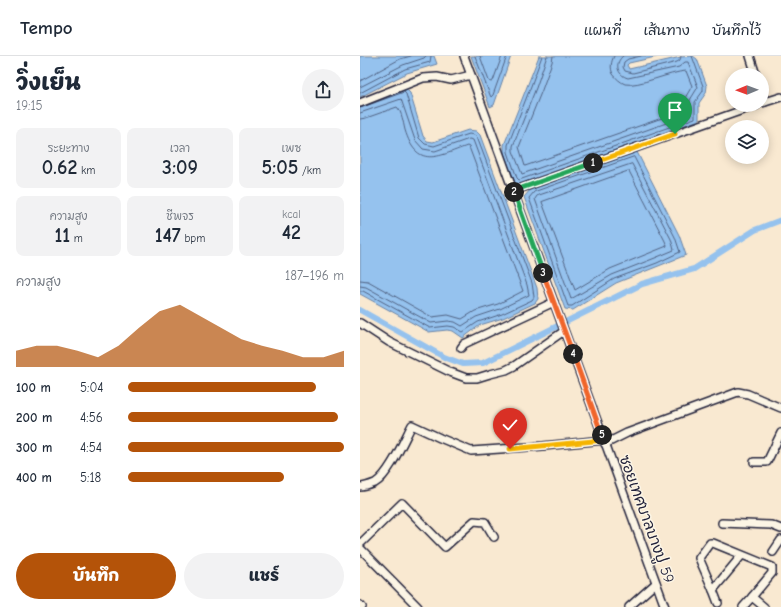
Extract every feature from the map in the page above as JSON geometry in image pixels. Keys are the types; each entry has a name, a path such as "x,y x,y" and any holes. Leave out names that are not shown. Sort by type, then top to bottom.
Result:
{"street":[{"name":"ซอยเทศบาลบางปู 59","path":"464,56 665,607"},
{"path":"750,56 754,68"},
{"path":"360,104 423,78 437,77 451,80 471,75"},
{"path":"769,101 781,97"},
{"path":"513,191 737,112"},
{"path":"461,348 464,344 554,302"},
{"path":"360,323 389,342 450,372 471,379 506,370 514,366 564,328"},
{"path":"360,487 376,483 382,477 412,425 471,451 605,442 738,392 748,394 781,408"},
{"path":"754,462 767,462 781,433"},
{"path":"360,544 402,503 445,547 474,521 485,522 494,537"},
{"path":"722,523 771,525 781,529"},
{"path":"773,552 781,541"},
{"path":"718,603 699,558 710,543 770,566 773,570 744,607"},
{"path":"360,548 367,553 418,607"},
{"path":"713,590 742,555"},
{"path":"629,607 656,583"},
{"path":"752,597 764,607"}],"water":[{"path":"360,56 434,56 437,64 407,73 360,97"},
{"path":"471,56 511,56 494,105 490,107"},
{"path":"539,56 660,56 629,63 627,65 629,69 681,57 693,56 697,59 707,86 706,93 699,103 699,120 522,184 515,183 504,153 504,145"},
{"path":"405,88 410,93 423,136 427,141 433,142 468,130 476,131 480,135 537,288 538,299 535,303 503,318 480,325 463,338 453,331 447,330 429,332 360,294 360,105"},
{"path":"637,152 679,235 686,255 616,283 573,310 565,309 524,197 531,189"}],"waterway":[{"path":"360,310 444,357 463,364 483,363 642,284 694,269 755,230 781,220"}],"route":[{"path":"510,449 604,440 513,191 675,134"}]}
